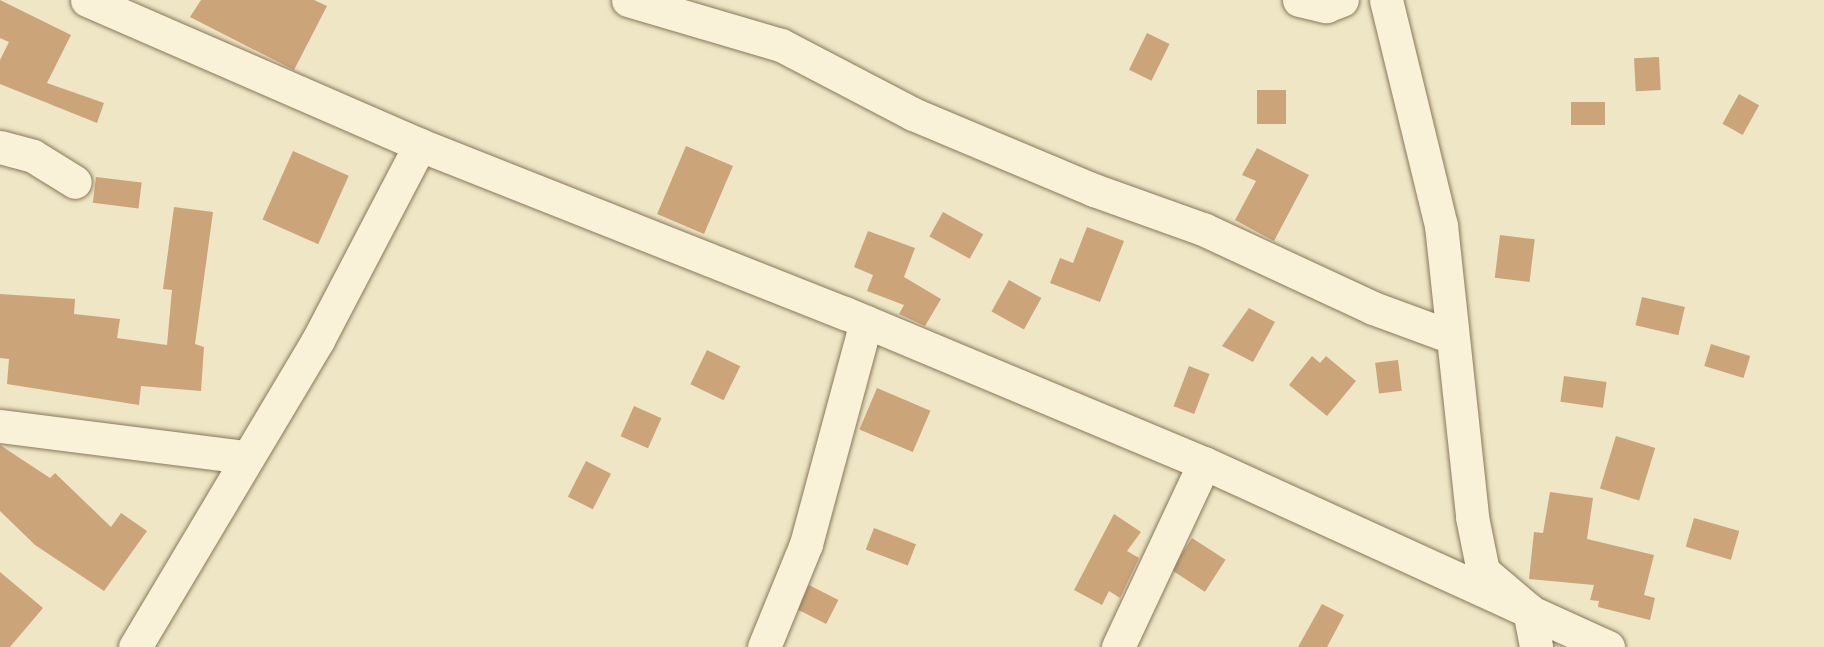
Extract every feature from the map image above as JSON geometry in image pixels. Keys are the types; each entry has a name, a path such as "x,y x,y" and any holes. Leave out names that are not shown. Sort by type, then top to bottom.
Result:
{"street":[{"path":"87,0 420,145 866,322 1204,464 1466,586 1528,610 1608,647"},
{"path":"628,0 781,45 913,114 1094,190 1203,229 1373,308 1452,337"},
{"path":"1299,0 1326,6 1342,0"},
{"path":"1386,0 1441,225 1452,337 1483,572 1528,610 1536,647"},
{"path":"135,647 245,457 318,340 420,145"},
{"path":"0,147 33,156 75,182"},
{"path":"764,647 806,544 866,322"},
{"path":"0,426 245,457"},
{"path":"1118,647 1204,464"}],"building":[{"path":"0,0 71,35 47,83 104,103 97,123 0,84 0,60 9,42 0,38"},
{"path":"201,0 314,0 327,6 294,70 190,17"},
{"path":"1147,33 1169,44 1151,81 1129,70"},
{"path":"1659,57 1661,90 1636,91 1634,58"},
{"path":"1257,90 1286,90 1286,124 1257,124"},
{"path":"1739,94 1759,105 1743,135 1723,124"},
{"path":"1571,102 1605,102 1605,125 1571,125"},
{"path":"686,146 733,166 704,234 657,214"},
{"path":"1257,148 1309,175 1274,241 1235,220 1256,181 1242,175"},
{"path":"293,151 349,176 318,244 262,220"},
{"path":"96,177 142,183 138,208 93,203"},
{"path":"174,207 213,212 195,344 204,347 201,391 141,386 139,405 7,384 9,359 0,358 0,294 75,299 74,314 120,319 117,338 167,345 172,290 163,289"},
{"path":"943,212 983,234 970,259 929,236"},
{"path":"1087,227 1124,241 1100,302 1050,283 1060,258 1073,263"},
{"path":"868,231 915,248 904,277 941,299 925,326 899,314 904,305 867,291 873,275 854,267"},
{"path":"1500,235 1535,239 1529,282 1495,278"},
{"path":"1009,280 1041,298 1024,329 992,311"},
{"path":"1642,297 1685,307 1678,335 1635,325"},
{"path":"1249,308 1275,322 1253,362 1222,346"},
{"path":"1711,344 1750,356 1743,378 1704,366"},
{"path":"707,350 740,366 724,400 690,384"},
{"path":"1312,356 1320,363 1326,356 1356,381 1327,416 1289,385"},
{"path":"1398,360 1402,391 1379,394 1375,363"},
{"path":"1189,366 1210,374 1194,414 1174,406"},
{"path":"1564,376 1607,382 1603,408 1560,402"},
{"path":"877,388 930,411 913,452 859,429"},
{"path":"634,406 661,418 648,448 621,436"},
{"path":"1616,436 1655,448 1639,501 1600,489"},
{"path":"0,445 50,478 55,473 111,527 121,513 147,531 104,591 35,545 0,511"},
{"path":"586,461 611,474 593,509 568,497"},
{"path":"1550,492 1593,498 1587,539 1654,555 1644,595 1655,598 1650,620 1598,607 1599,601 1590,600 1594,585 1529,579 1534,532 1543,533"},
{"path":"1114,514 1141,532 1127,551 1139,558 1120,598 1109,591 1102,605 1074,590"},
{"path":"1694,518 1739,531 1731,560 1686,547"},
{"path":"874,528 916,544 908,566 866,549"},
{"path":"1192,538 1226,560 1205,592 1171,570"},
{"path":"0,572 43,608 10,647 0,647"},
{"path":"809,585 838,600 826,624 797,609"},
{"path":"1322,604 1344,615 1327,647 1298,647"}]}
